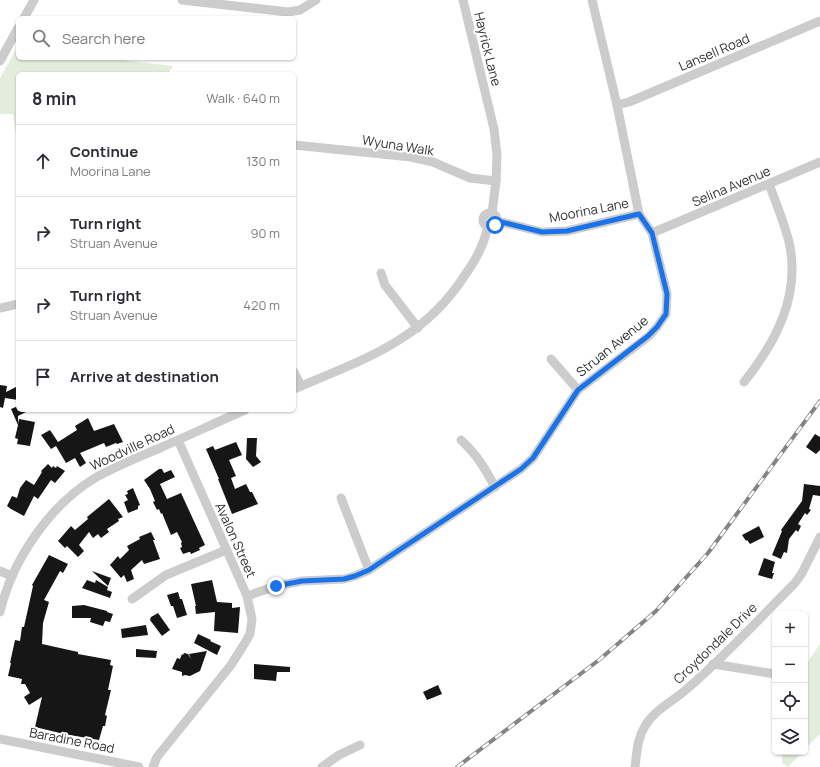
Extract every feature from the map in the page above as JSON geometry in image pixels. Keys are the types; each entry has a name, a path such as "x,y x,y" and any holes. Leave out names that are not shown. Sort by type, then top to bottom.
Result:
{"street":[{"path":"25,16 34,0"},
{"path":"182,0 288,12 300,10 316,0"},
{"name":"Hayrick Lane","path":"463,0 494,129 497,155 496,181"},
{"name":"Struan Avenue","path":"247,596 276,586 302,581 344,579 369,570 495,487 521,469 533,458 578,390 648,336 657,327 666,314 667,294 652,233 639,214 617,105 592,0"},
{"name":"Lansell Road","path":"617,105 628,102 820,21"},
{"path":"0,61 16,32"},
{"name":"Wyuna Walk","path":"296,145 411,157 433,162 470,178 496,181"},
{"name":"Selina Avenue","path":"652,233 820,162"},
{"path":"297,388 394,344 418,328 441,307 461,282 479,254 488,226 493,226 496,181"},
{"path":"744,382 761,361 773,341 782,320 790,289 792,269 789,244 783,222 769,184"},
{"name":"Moorina Lane","path":"494,217 542,232 548,232 567,231 639,214"},
{"path":"381,273 385,285 418,328"},
{"path":"0,308 16,304"},
{"path":"551,359 578,390"},
{"name":"Woodville Road","path":"0,612 12,576 24,552 46,522 71,496 94,479 116,467 241,412"},
{"name":"Avalon Street","path":"153,767 157,757 231,665 250,634 252,619 247,596 178,440"},
{"path":"461,440 482,463 495,487"},
{"path":"341,498 369,570"},
{"name":"Croydondale Drive","path":"635,767 638,743 648,722 656,713 688,689 795,583 802,573 820,537"},
{"path":"132,599 166,575 226,550"},
{"path":"0,571 12,576"},
{"path":"713,664 772,674"},
{"name":"Baradine Road","path":"0,739 139,767"},
{"path":"322,767 339,754 360,745"}],"green space":[{"path":"16,50 16,60 120,60 173,66 169,72 16,72 16,136 13,114 0,114 0,78"},
{"path":"820,644 820,734 808,746 808,683 808,662"},
{"path":"782,755 799,755 788,767 782,763"}],"building":[{"path":"0,385 7,386 6,392 16,387 16,400 5,398 3,408 0,407"},
{"path":"16,407 16,412 26,412 18,416 18,424 19,419 35,422 30,446 17,444 18,439 15,438 18,425 11,409"},
{"path":"88,418 94,431 114,424 123,442 106,447 104,443 80,453 86,463 80,467 75,458 66,463 56,446 51,449 41,435 50,430 58,442 77,430 75,426"},
{"path":"815,434 820,437 820,450 816,454 806,447"},
{"path":"247,438 257,438 256,456 261,462 253,467 246,459"},
{"path":"236,442 242,455 229,460 236,476 231,478 235,489 246,484 258,504 232,514 206,449 213,446 215,450"},
{"path":"48,464 52,468 53,466 56,468 57,466 65,471 55,483 51,480 38,499 34,496 24,516 7,506 12,496 17,498 20,488 26,480 34,485 42,472 41,471"},
{"path":"159,469 162,469 164,473 171,470 175,477 160,484 167,499 181,493 205,545 199,548 200,550 191,554 189,552 183,554 180,548 182,547 182,542 177,532 171,535 162,513 161,514 159,509 157,510 153,502 155,501 144,480"},
{"path":"804,484 820,486 820,496 813,495 809,509 811,510 807,515 805,513 798,524 801,526 798,532 796,530 789,539 787,553 784,552 781,559 772,555 782,531 781,530 802,501"},
{"path":"133,488 140,505 138,506 138,509 128,513 124,502 128,500 125,495 128,494 127,491"},
{"path":"109,499 123,517 118,519 119,521 107,529 109,532 101,538 98,534 93,538 89,532 79,545 84,551 78,557 67,546 65,548 58,541 71,526 75,530 88,519 87,517"},
{"path":"759,526 764,537 750,544 742,535"},
{"path":"151,532 155,540 153,540 160,559 144,564 142,560 131,570 134,579 127,582 124,575 121,578 110,565 118,556 120,559 129,550 127,546 140,539 139,537"},
{"path":"49,555 68,564 63,573 60,571 44,600 49,602 43,623 42,644 78,652 78,654 111,660 110,665 113,666 108,690 111,690 105,715 107,716 105,726 103,726 99,740 35,727 42,697 29,705 24,697 30,693 25,684 21,684 22,679 8,676 15,640 20,641 22,627 24,627 32,585"},
{"path":"764,558 775,562 772,579 758,575"},
{"path":"92,571 111,578 108,586"},
{"path":"87,580 95,583 96,580 108,587 107,590 112,592 110,598 82,588"},
{"path":"212,580 217,602 232,603 232,608 240,607 238,633 214,631 215,612 196,614 196,606 191,584"},
{"path":"178,592 187,615 177,618 167,595"},
{"path":"84,605 113,614 110,622 105,621 103,626 90,622 91,618 72,618 72,606"},
{"path":"158,613 170,630 162,636 150,620 151,617"},
{"path":"146,625 148,635 122,638 121,629"},
{"path":"198,634 221,646 217,655 194,643"},
{"path":"136,649 157,651 156,658 136,657"},
{"path":"207,651 200,671 190,676 182,676 182,672 172,669 177,658 180,659 182,654 188,654 191,659 189,654"},
{"path":"254,664 290,667 290,672 277,672 276,681 254,679"},
{"path":"438,685 442,694 427,700 423,692"}],"railway":[{"path":"457,767 599,660 656,611 708,553 820,401"}],"route":[{"path":"276,586 302,581 344,579 369,570 521,469 533,458 578,390 648,336 657,327 666,314 667,294 652,233 639,214 567,231 542,232 497,221 495,225"}]}
